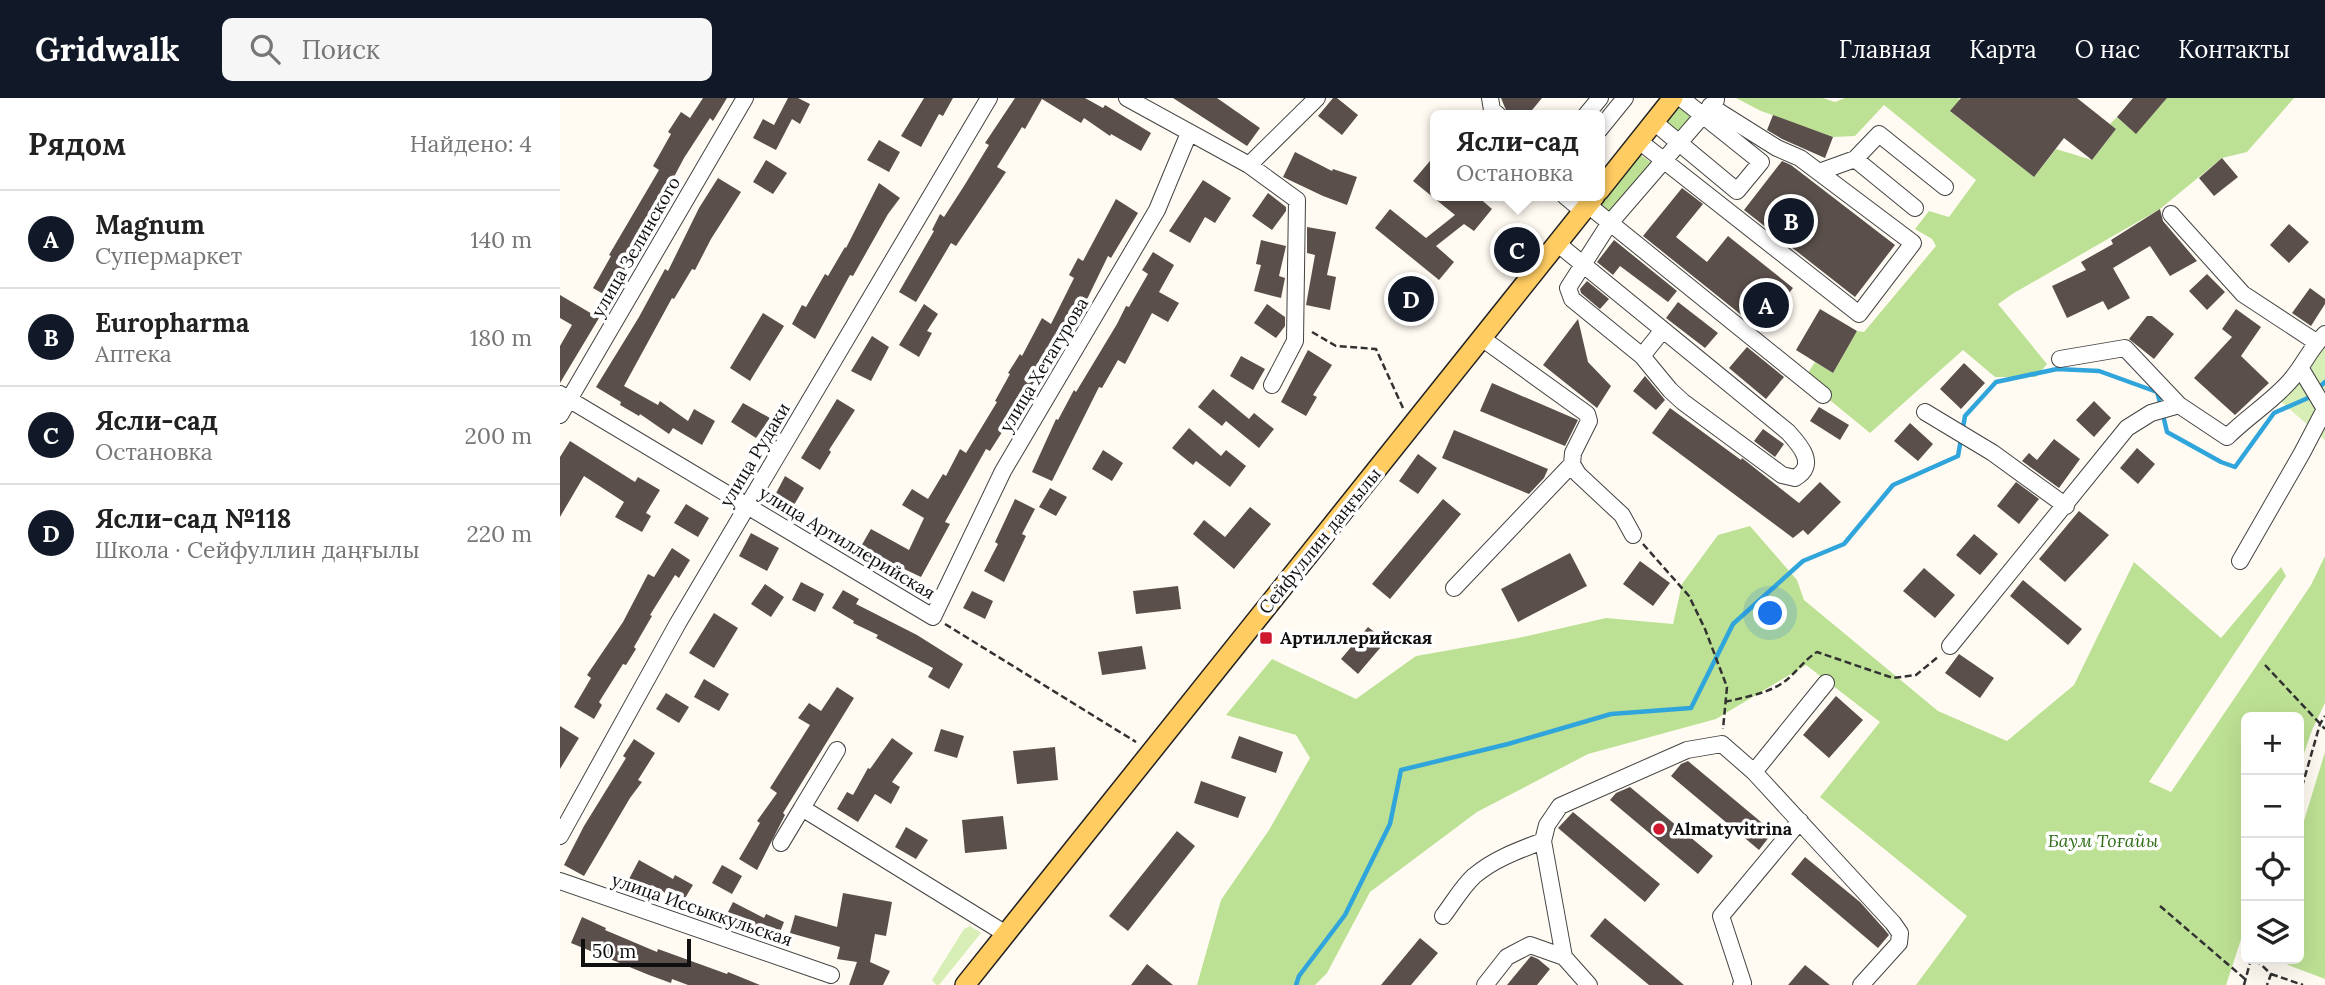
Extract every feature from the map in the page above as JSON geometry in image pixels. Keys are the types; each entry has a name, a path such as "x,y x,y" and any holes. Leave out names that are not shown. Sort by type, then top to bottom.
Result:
{"main road":[{"name":"Сейфуллин даңғылы","path":"1605,184 1673,98"},
{"name":"Сейфуллин даңғылы","path":"965,985 1591,201"}],"street":[{"name":"улица Зелинского","path":"560,415 565,397 745,98"},
{"name":"улица Рудаки","path":"560,836 678,623 989,98"},
{"path":"1127,98 1249,165 1297,200 1295,341 1272,385"},
{"path":"1249,165 1317,98"},
{"path":"1605,123 1625,98"},
{"path":"1639,141 1859,314 1913,243 1800,158 1777,148 1710,107 1681,98"},
{"path":"1558,244 1583,264 1662,331 1788,432 1801,445 1807,460 1801,475 1795,478 1786,477 1694,410 1670,390 1642,356 1570,296 1568,288 1583,264 1609,225 1710,107"},
{"path":"1710,107 1761,162"},
{"path":"1654,122 1737,191 1761,162 1777,148"},
{"name":"улица Хетагурова","path":"933,617 1003,471 1157,210 1189,133"},
{"path":"1819,172 1855,159 1879,134 1945,187"},
{"path":"1855,159 1915,208"},
{"path":"1591,201 1609,225 1824,395"},
{"path":"2060,359 2125,348 2179,405 2227,437 2247,417 2272,401 2301,369 2320,338 2243,294 2171,214"},
{"path":"1642,356 1662,331"},
{"path":"1483,339 1587,414 1589,421 1573,453 1572,464 1578,474 1622,515 1633,535"},
{"path":"2240,561 2325,409 2301,369"},
{"name":"улица Артиллерийская","path":"565,397 933,617"},
{"path":"1950,646 2127,428 2152,412 2179,405"},
{"path":"1925,412 1993,453 2066,506"},
{"path":"1454,587 1572,464"},
{"path":"1754,772 1826,683"},
{"path":"1585,984 1564,957 1544,841 1547,825 1560,806 1687,750 1723,744 1754,772 1800,821 1900,933 1899,943 1861,985"},
{"path":"781,842 837,750"},
{"path":"802,808 1006,934"},
{"path":"1741,985 1743,983 1721,916 1800,821"},
{"path":"1443,916 1473,877 1513,852 1544,841"},
{"name":"улица Иссыккульская","path":"560,881 831,975"},
{"path":"1485,985 1507,957 1530,945 1564,957"}],"path":[{"path":"1295,323 1336,345 1376,349 1412,427"},
{"path":"1633,535 1651,551 1689,596 1705,629 1727,687 1723,744"},
{"path":"933,617 1150,751"},
{"path":"1725,702 1771,690 1817,652 1893,678 1916,675 1950,646"},
{"path":"2265,665 2325,729"},
{"path":"2304,780 2320,724 2325,716"},
{"path":"2160,906 2245,979"},
{"path":"2244,985 2251,964"},
{"path":"2259,964 2271,974 2303,985"},
{"path":"2267,985 2271,974"}],"green space":[{"path":"1736,98 1823,98 1835,102 1845,98 1958,98 1960,100 1951,112 2034,177 2056,149 2092,160 2116,129 2110,124 2117,117 2136,133 2167,98 2294,98 2247,152 2222,158 2160,209 1998,304 2047,364 2036,377 1995,377 1963,350 1870,433 1804,379 1815,362 1833,373 1857,331 1864,332 1936,246 1932,239 1915,229 1929,211 1949,217 1976,180 1884,105 1855,136 1833,137 1761,111"},
{"path":"1681,102 1698,116 1678,138 1663,124"},
{"path":"1638,153 1657,167 1614,219 1595,204 1598,201 1605,201 1605,192"},
{"path":"2325,337 2325,440 2278,399 2310,369"},
{"name":"Баум Тоғайы","path":"1750,526 1797,580 1804,600 1938,711 2007,741 2074,685 2134,562 2221,638 2281,567 2286,576 2149,782 2171,792 2311,585 2325,556 2325,703 2304,753 2304,712 2241,712 2241,939 2226,985 1916,985 1967,916 1820,797 1880,722 1806,665 1716,719 1588,754 1477,812 1370,892 1327,973 1315,985 1197,985 1221,900 1269,830 1310,758 1296,735 1226,715 1272,659 1356,699 1416,656 1518,638 1606,618 1673,624 1682,584 1718,535"},
{"path":"2325,752 2325,979 2287,964 2304,964 2304,821"},
{"path":"970,926 981,933 939,985 936,985 932,980 964,929"}],"building":[{"path":"703,98 727,98 713,121 710,118 684,158 667,190 673,193 660,219 612,299 593,288 611,256 609,255 659,170 653,166 671,134 668,132 681,112 690,118"},
{"path":"788,98 798,98 810,104 800,124 792,119 776,150 753,138 763,119 774,125"},
{"path":"924,98 953,98 943,116 939,114 921,147 901,136"},
{"path":"1015,98 1085,98 1103,108 1105,105 1151,133 1141,151 1111,134 1110,136 1084,118 1081,123 1042,99 1025,129 1022,127 997,167 1006,172 956,246 951,243 916,302 899,292 934,231 932,230 940,214 944,217 989,145 985,143"},
{"path":"1173,98 1217,98 1260,128 1247,146"},
{"path":"1333,98 1337,98 1358,115 1342,135 1318,116"},
{"path":"1501,98 1542,98 1532,110 1506,110"},
{"path":"1961,98 2077,98 2116,129 2092,160 2064,138 2034,177 1950,111"},
{"path":"2133,98 2167,98 2136,134 2117,117"},
{"path":"1773,115 1833,137 1825,158 1767,130"},
{"path":"879,140 900,152 889,172 867,160"},
{"path":"1295,152 1332,171 1333,169 1357,177 1347,205 1283,177"},
{"path":"2222,158 2238,177 2214,196 2199,178"},
{"path":"766,160 787,173 773,194 753,182"},
{"path":"1430,161 1430,195 1413,181"},
{"path":"1782,161 1791,165 1895,245 1855,297 1744,210"},
{"path":"718,178 741,192 695,270 692,269 674,299 672,298 624,386 658,405 660,401 688,421 694,409 715,421 702,445 673,428 669,434 640,414 639,416 620,405 621,402 596,387 665,269 668,271 699,208"},
{"path":"1203,180 1231,198 1215,223 1205,217 1190,243 1169,231"},
{"path":"879,183 900,198 853,276 850,275 815,339 792,324 802,305 806,307 825,274 828,276 846,248"},
{"path":"1682,188 1703,204 1676,237 1707,262 1728,236 1793,288 1760,330 1643,236"},
{"path":"1268,193 1286,207 1272,230 1252,216"},
{"path":"1116,199 1138,213 1111,258 1108,256 1076,322 1073,321 990,451 986,449 945,522 950,524 921,577 860,548 871,529 909,550 924,518 902,505 912,489 928,499 943,474 946,476 960,449 966,453 997,402 995,401 1010,374 1008,373 1020,354 1022,356 1042,318 1051,324 1074,278 1069,275 1078,258 1083,261"},
{"path":"1438,201 1483,201 1492,209 1474,231 1464,224 1436,246 1454,262 1439,280 1375,228 1390,209 1426,238 1455,215"},
{"path":"2160,209 2163,221 2197,261 2170,276 2150,246 2113,268 2130,298 2108,310 2103,301 2067,318 2052,286 2086,270 2081,262 2113,244 2111,240"},
{"path":"2289,224 2309,242 2289,263 2270,245"},
{"path":"1307,227 1336,232 1327,275 1336,277 1330,310 1306,305 1315,255 1307,253"},
{"path":"1261,240 1286,246 1279,276 1285,278 1281,298 1254,291 1261,265 1256,264"},
{"path":"1614,240 1677,291 1668,302 1620,266 1613,275 1597,262"},
{"path":"1153,252 1174,265 1159,292 1179,303 1168,322 1152,313 1125,364 1118,360 1102,388 1099,387 1052,481 1032,472 1056,419 1058,420 1074,390 1076,392 1126,306 1129,307 1148,274 1142,270"},
{"path":"2207,274 2225,292 2207,310 2189,291"},
{"path":"1587,281 1609,299 1600,309 1581,293 1580,289"},
{"path":"2310,288 2325,299 2325,304 2311,326 2292,313"},
{"path":"560,295 599,318 560,383 560,346 572,325 560,318"},
{"path":"1678,302 1718,333 1705,348 1666,318"},
{"path":"924,304 938,314 927,331 932,333 919,357 899,345"},
{"path":"1267,304 1285,317 1285,326 1276,338 1254,323"},
{"path":"1820,309 1857,331 1833,373 1796,350"},
{"path":"2236,309 2261,327 2241,356 2269,383 2235,415 2194,378 2232,337 2222,329"},
{"path":"763,313 784,326 750,381 730,368"},
{"path":"2147,316 2152,316 2174,334 2154,359 2129,339"},
{"path":"1578,319 1588,362 1611,386 1597,408 1543,365"},
{"path":"872,336 889,347 871,381 851,371"},
{"path":"1747,347 1784,377 1766,399 1729,368"},
{"path":"1308,350 1332,365 1313,395 1317,397 1306,416 1281,402"},
{"path":"1241,356 1265,369 1253,390 1230,376"},
{"path":"1964,363 1985,383 1961,409 1940,389"},
{"path":"1645,376 1665,400 1656,410 1633,391"},
{"path":"1492,383 1578,420 1565,446 1480,411"},
{"path":"1213,389 1249,419 1254,413 1274,429 1259,448 1226,421 1222,426 1198,407"},
{"path":"837,399 855,410 829,450 831,452 820,470 801,458"},
{"path":"2094,401 2111,418 2094,437 2076,420"},
{"path":"743,403 770,418 756,438 731,422"},
{"path":"1819,407 1849,425 1840,440 1810,421"},
{"path":"1670,408 1741,460 1742,458 1799,503 1820,482 1841,502 1808,535 1803,530 1793,538 1652,433"},
{"path":"1910,423 1933,444 1918,461 1894,441"},
{"path":"1189,428 1221,456 1226,450 1246,466 1230,487 1196,461 1193,465 1172,448"},
{"path":"1763,429 1784,444 1775,457 1754,441"},
{"path":"1454,430 1548,469 1544,478 1529,494 1442,458"},
{"path":"2054,439 2080,459 2059,488 2022,461 2029,453 2037,460"},
{"path":"570,441 635,482 638,477 660,490 646,513 651,516 642,532 615,517 624,502 584,476 560,517 560,457"},
{"path":"2137,448 2155,464 2138,484 2120,468"},
{"path":"1103,450 1123,463 1112,481 1092,469"},
{"path":"1418,454 1437,468 1418,494 1399,481"},
{"path":"785,476 804,488 791,510 773,499"},
{"path":"2016,482 2039,499 2019,524 1997,506"},
{"path":"1050,488 1067,497 1056,516 1039,507"},
{"path":"1015,499 1035,509 1022,534 1026,536 1004,582 984,571 998,544 995,542"},
{"path":"1443,499 1461,514 1390,599 1372,584"},
{"path":"686,504 709,518 698,537 674,523"},
{"path":"1250,507 1271,524 1234,569 1193,534 1204,520 1225,537"},
{"path":"2079,511 2109,535 2065,582 2039,559"},
{"path":"751,533 779,548 767,571 739,556"},
{"path":"1974,534 1998,554 1980,575 1956,555"},
{"path":"672,548 690,560 679,578 675,575 650,615 652,616 634,647 636,649 599,702 602,705 594,719 574,707 591,678 587,675 623,622 648,574 654,577"},
{"path":"1570,553 1587,586 1518,622 1501,589"},
{"path":"1640,561 1670,583 1653,606 1623,584"},
{"path":"1924,568 1955,595 1935,618 1903,591"},
{"path":"2023,580 2082,629 2068,645 2010,596"},
{"path":"801,582 824,594 815,612 792,600"},
{"path":"765,584 784,597 771,617 751,604"},
{"path":"1178,586 1181,609 1136,614 1133,591"},
{"path":"843,590 859,599 856,604 917,635 963,664 949,689 928,677 933,668 876,638 878,635 853,623 854,621 832,608"},
{"path":"972,591 993,601 985,619 963,608"},
{"path":"714,613 738,628 714,668 689,653"},
{"path":"1368,627 1386,641 1358,674 1341,659"},
{"path":"1142,646 1146,669 1102,675 1098,652"},
{"path":"1959,654 1994,678 1980,698 1945,673"},
{"path":"704,679 729,694 719,711 694,697"},
{"path":"837,687 854,698 783,813 785,815 757,870 739,859 760,823 757,821 777,793 770,788 810,725 798,718 809,703 821,711"},
{"path":"666,693 689,707 679,723 656,709"},
{"path":"1836,696 1863,720 1829,758 1803,735"},
{"path":"560,726 579,738 560,769"},
{"path":"941,729 964,736 957,758 934,751"},
{"path":"1239,736 1283,752 1276,773 1231,758"},
{"path":"892,738 913,753 892,782 900,787 891,804 875,794 858,822 837,809 847,792 853,795 868,768 870,769"},
{"path":"634,739 655,753 638,780 642,782 584,876 564,865 584,826 626,758 623,756"},
{"path":"1055,747 1058,780 1017,784 1013,751"},
{"path":"1688,761 1773,832 1759,850 1671,776 1681,764"},
{"path":"1201,781 1246,797 1238,818 1194,803"},
{"path":"1630,787 1713,856 1698,874 1610,800 1616,793"},
{"path":"1573,812 1660,884 1645,902 1558,828"},
{"path":"1003,816 1007,849 965,853 962,820"},
{"path":"906,827 928,840 916,859 895,847"},
{"path":"1177,831 1195,846 1128,931 1109,916"},
{"path":"1805,857 1860,902 1885,930 1889,935 1878,948 1791,874"},
{"path":"639,860 673,879 675,875 693,885 682,903 652,885 649,890 629,879"},
{"path":"722,865 742,876 732,894 712,883"},
{"path":"843,893 892,902 886,936 875,934 870,962 890,971 883,985 849,985 857,962 837,959 840,947 790,933 795,915 837,927"},
{"path":"733,902 764,918 766,914 784,922 776,942 724,920"},
{"path":"582,917 657,952 658,949 760,985 688,985 672,979 671,983 649,975 571,943"},
{"path":"1605,918 1684,985 1649,985 1590,936"},
{"path":"1420,938 1438,953 1411,985 1381,985"},
{"path":"1531,956 1550,969 1537,985 1507,985"},
{"path":"1147,964 1173,985 1131,985"},
{"path":"1805,965 1830,985 1788,985"}],"waterway":[{"path":"1296,985 1299,976 1345,915 1390,824 1401,770 1508,744 1611,714 1691,708 1733,624 1803,561 1844,544 1893,485 1958,456 1965,416 1996,382 2057,369 2099,371 2157,392 2161,406"},
{"path":"2163,415 2167,432 2235,467 2274,413 2308,398 2325,382"}],"place":[{"name":"Europharma","path":"1791,221"},
{"name":"Ясли-сад","path":"1517,250"},
{"name":"Ясли-сад №118","path":"1411,299"},
{"name":"Magnum","path":"1766,305"},
{"name":"Артиллерийская","path":"1266,638"},
{"name":"Almatyvitrina","path":"1659,829"}]}
